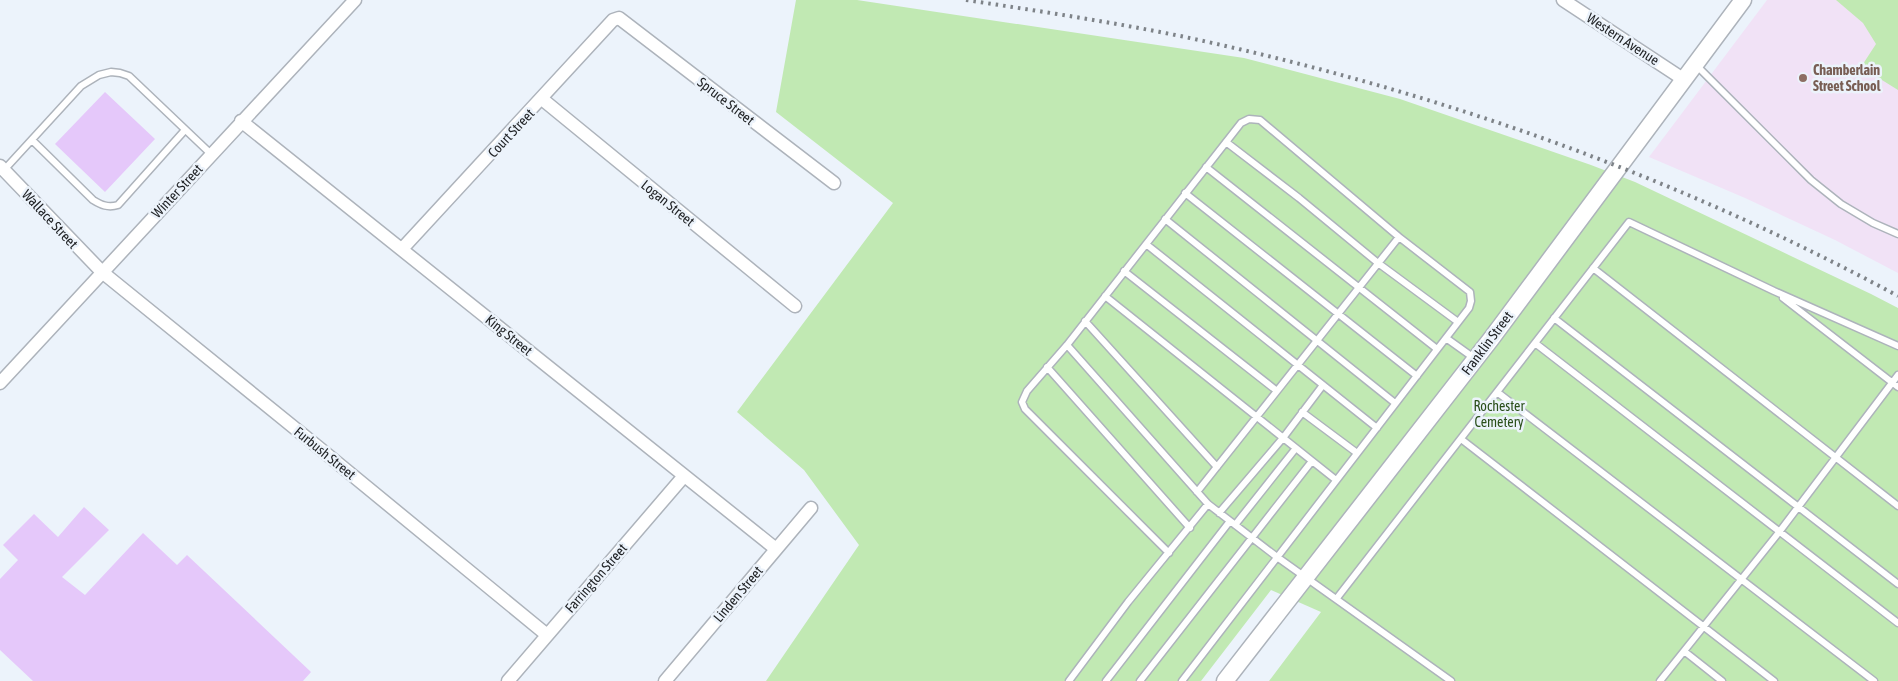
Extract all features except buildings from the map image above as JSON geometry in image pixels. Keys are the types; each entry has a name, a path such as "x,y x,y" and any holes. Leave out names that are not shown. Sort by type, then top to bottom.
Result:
{"street":[{"name":"Winter Street","path":"0,383 355,0"},
{"name":"Western Avenue","path":"1563,0 1683,79"},
{"name":"Franklin Street","path":"1225,681 1475,359 1743,0"},
{"name":"Court Street","path":"402,249 613,20 619,18"},
{"name":"Spruce Street","path":"619,18 834,183"},
{"name":"Logan Street","path":"542,99 795,306"},
{"name":"King Street","path":"241,121 776,550"},
{"name":"Wallace Street","path":"2,168 102,272"},
{"name":"Furbush Street","path":"102,272 547,635"},
{"name":"Farrington Street","path":"508,681 684,476"},
{"name":"Linden Street","path":"665,681 811,508"}],"lane":[{"path":"1695,64 1811,180 1841,204 1873,223 1898,234"},
{"path":"2,168 32,140 81,86 98,75 110,72 129,76 211,154"},
{"path":"1169,553 1025,409 1022,402 1024,396 1067,345 1240,123 1249,119 1260,120 1399,237 1470,292 1471,302 1446,338 1182,681"},
{"path":"32,140 93,200 111,207 118,205 185,130"},
{"path":"1226,142 1299,198 1378,263 1458,322"},
{"path":"1206,167 1360,286 1437,349"},
{"path":"1185,193 1417,376"},
{"path":"1165,219 1396,403"},
{"path":"1337,598 1629,222 1774,291 1898,346"},
{"path":"1197,492 1399,237"},
{"path":"1146,244 1377,428"},
{"path":"1593,268 1898,506"},
{"path":"1124,271 1277,391"},
{"path":"1774,291 1895,385"},
{"path":"1105,296 1336,480"},
{"path":"1554,318 1898,584"},
{"path":"1085,321 1217,467"},
{"path":"1446,338 1475,359"},
{"path":"1535,343 1898,623"},
{"path":"1067,345 1208,504 1277,557 1451,681"},
{"path":"1047,367 1190,528"},
{"path":"1660,681 1895,385 1898,375"},
{"path":"1219,513 1283,438 1323,385"},
{"path":"1497,392 1874,681"},
{"path":"1302,412 1357,454"},
{"path":"1461,439 1774,681"},
{"path":"1106,681 1232,523 1296,448"},
{"path":"1140,681 1312,461"},
{"path":"1069,681 1100,639 1208,504"},
{"path":"1684,651 1722,681"}],"shaded area":[{"name":"Chamberlain Street School","path":"1767,0 1898,0 1898,273 1835,240 1745,198 1649,157"}],"green space":[{"name":"Rochester Cemetery","path":"796,0 857,0 1244,58 1400,99 1635,182 1898,308 1898,681 1269,681 1321,612 1271,590 1201,681 766,681 859,545 804,470 737,412 893,203 776,112"},
{"path":"1836,0 1898,0 1898,90 1861,67 1876,44 1863,23"}],"railway":[{"path":"966,0 1185,37 1278,58 1461,110 1639,175 1727,212 1813,252 1898,296"}],"place":[{"name":"Chamberlain Street School","path":"1803,78"}]}
